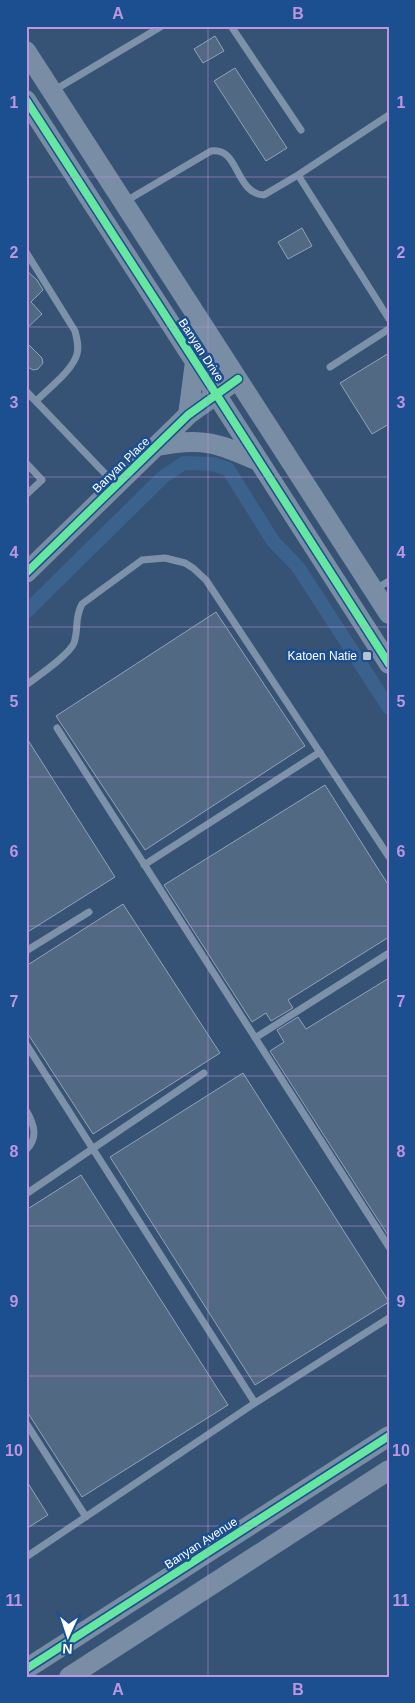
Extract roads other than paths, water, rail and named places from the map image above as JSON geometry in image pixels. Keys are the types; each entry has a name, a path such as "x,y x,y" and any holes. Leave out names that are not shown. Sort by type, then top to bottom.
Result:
{"street":[{"name":"Banyan Drive","path":"26,52 238,379 381,586 389,614"},
{"name":"Banyan Drive","path":"26,100 389,664"},
{"path":"188,416 195,362"},
{"name":"Banyan Place","path":"26,574 188,416 238,379"},
{"path":"157,446 181,441 199,441 226,446 258,461"},
{"name":"Banyan Avenue","path":"26,1669 389,1436"},
{"path":"69,1677 389,1470"}],"lane":[{"path":"52,92 162,26"},
{"path":"231,26 301,130"},
{"path":"124,203 211,151 217,150 226,153 247,188 258,195 264,195 389,115"},
{"path":"298,175 389,320"},
{"path":"26,252 75,331 78,344 77,355 72,365 36,401"},
{"path":"330,367 389,329"},
{"path":"26,391 117,485"},
{"path":"26,463 42,480 26,495"},
{"path":"26,685 68,651 74,643 77,614 82,604 142,560 165,558 185,563 206,580 389,858"},
{"path":"57,728 389,1247"},
{"path":"144,864 320,752"},
{"path":"26,950 89,912"},
{"path":"255,1038 389,952"},
{"path":"26,1044 255,1403"},
{"path":"26,1194 204,1074"},
{"path":"26,1110 33,1123 35,1135 32,1145 26,1150"},
{"path":"26,1557 255,1403 389,1318"},
{"path":"26,1423 86,1517"}],"waterway":[{"path":"26,612 163,477 184,463 212,464 228,469 273,541 298,567 389,708"}],"place":[{"name":"Katoen Natie","path":"367,656"}]}
